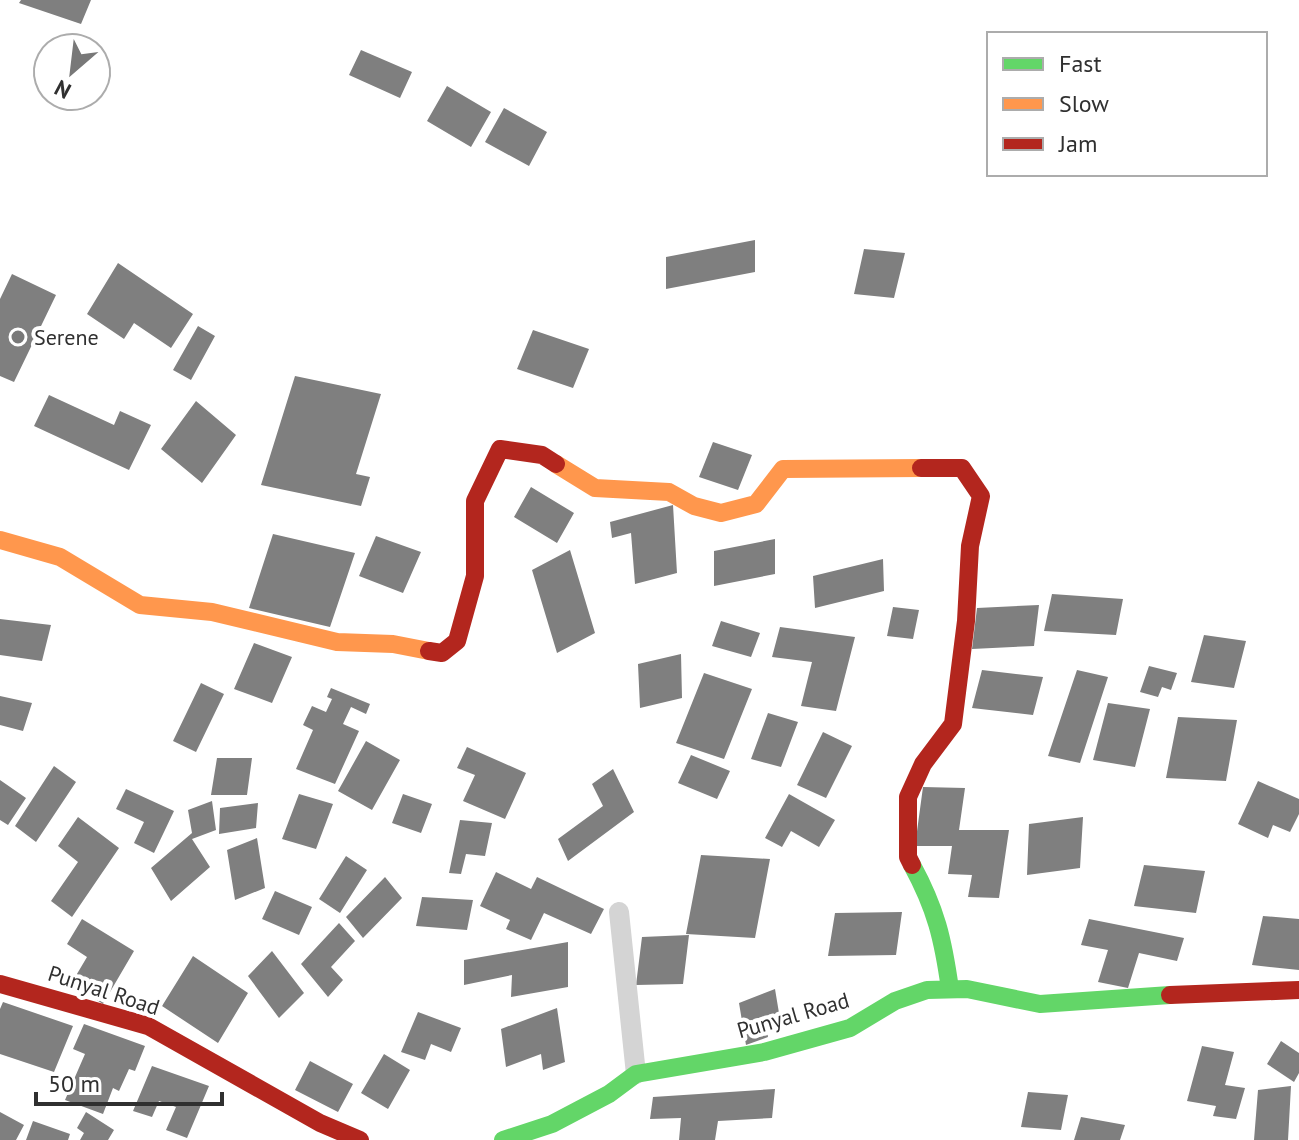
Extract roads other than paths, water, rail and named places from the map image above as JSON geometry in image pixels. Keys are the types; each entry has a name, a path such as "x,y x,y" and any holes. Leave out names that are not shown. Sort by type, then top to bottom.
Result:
{"street":[{"path":"0,540 60,557 140,605 212,612 337,642 393,644 442,653 457,641 475,576 475,501 500,449 542,455 595,488 669,492 694,506 721,513 756,504 783,469 962,468 981,496 970,546 966,621 953,724 923,764 908,797 908,857 932,902 945,952 950,989"},
{"path":"619,912 636,1074"},
{"name":"Punyal Road","path":"0,984 148,1026 320,1123 360,1140"},
{"name":"Punyal Road","path":"503,1140 552,1124 609,1094 636,1074 764,1052 850,1028 895,1001 927,990 967,989 1040,1004 1228,991 1299,990"}],"place":[{"name":"Serene","path":"18,337"}]}
